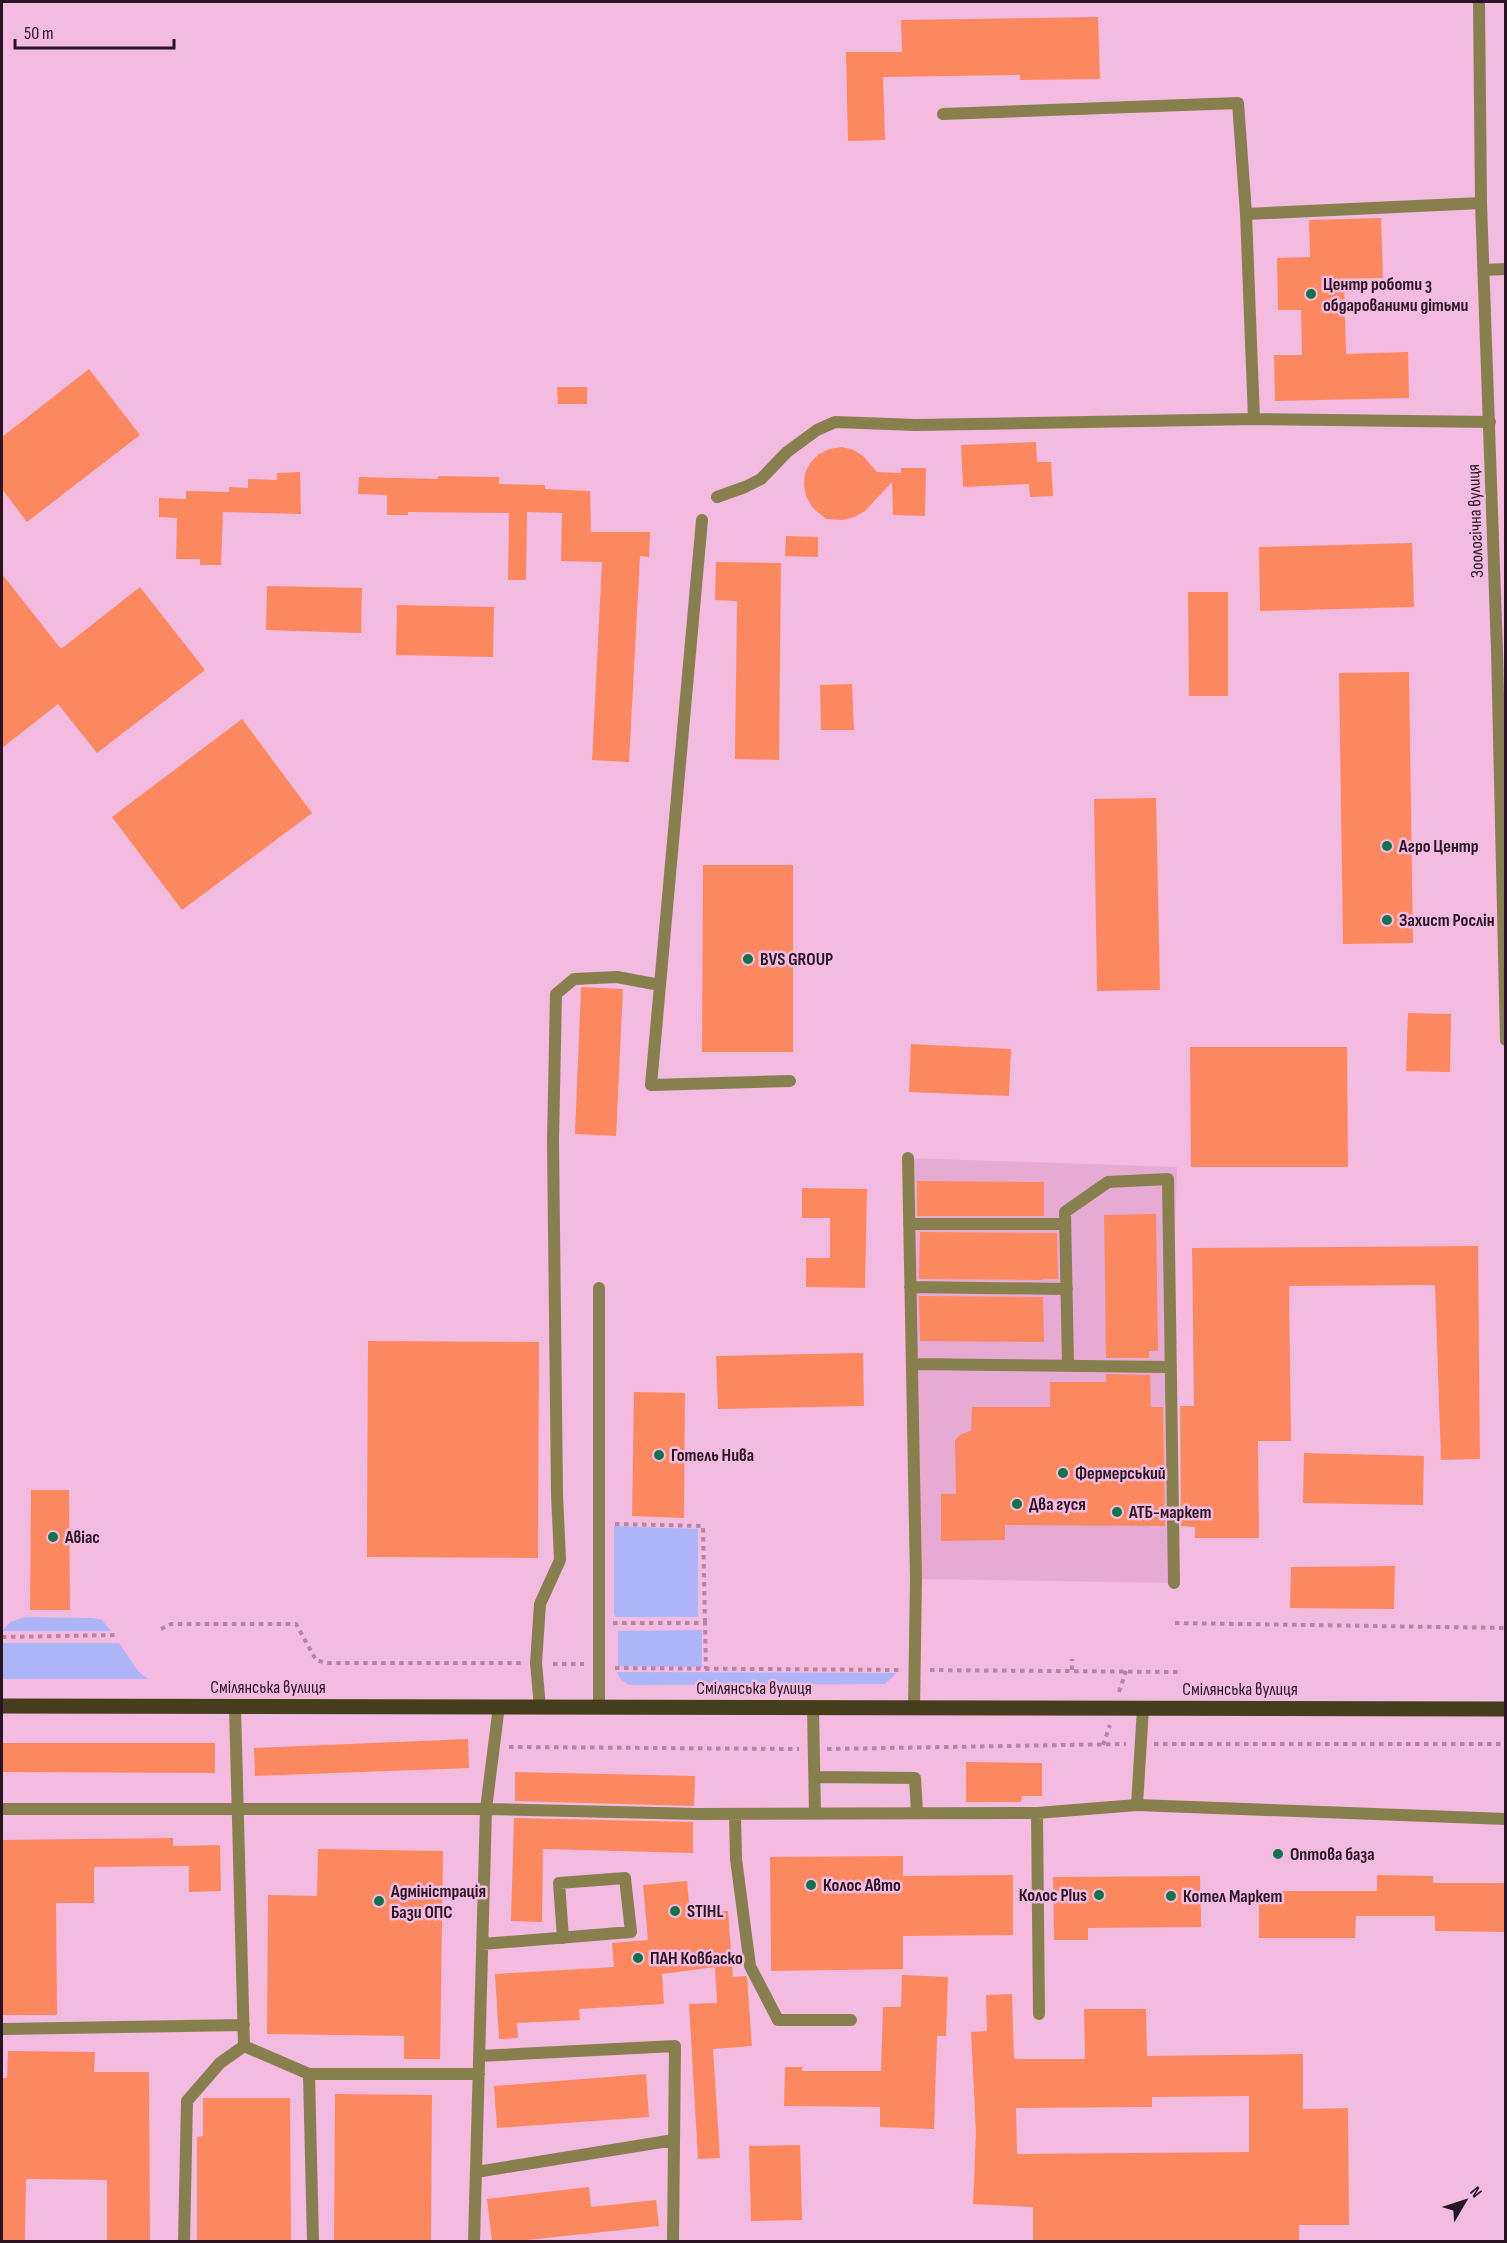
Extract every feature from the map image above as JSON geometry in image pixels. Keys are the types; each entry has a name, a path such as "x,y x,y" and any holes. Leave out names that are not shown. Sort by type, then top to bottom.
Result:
{"main road":[{"name":"Смілянська вулиця","path":"2,1706 1506,1709"}],"street":[{"name":"Зоологічна вулиця","path":"1479,2 1481,203 1501,651 1506,1040"},
{"path":"943,114 1238,103 1246,214 1254,418"},
{"path":"1246,214 1481,203"},
{"path":"1485,270 1506,269"},
{"path":"717,497 761,479 787,452 817,430 835,422 916,425 1254,418 1490,422"},
{"path":"702,520 651,1085 790,1081"},
{"path":"540,1707 536,1663 540,1604 560,1560 557,1494 553,1164 556,994 574,979 617,977 660,985"},
{"path":"908,1158 916,1579 914,1708"},
{"path":"1068,1365 1065,1212 1108,1182 1168,1179 1174,1582"},
{"path":"909,1224 1065,1224"},
{"path":"910,1287 1066,1289"},
{"path":"598,1707 599,1288"},
{"path":"912,1364 1171,1366"},
{"path":"474,2241 486,1809 499,1706"},
{"path":"235,1707 244,2046"},
{"path":"813,1708 815,1813"},
{"path":"1137,1805 1143,1708"},
{"path":"815,1776 915,1778 917,1812"},
{"path":"2,1809 486,1809 735,1814 1037,1813 1137,1805 1506,1819"},
{"path":"1037,1813 1039,2014"},
{"path":"735,1814 736,1859 750,1966 778,2020 850,2020"},
{"path":"483,1944 563,1938 631,1932 625,1878 559,1883 563,1938"},
{"path":"2,2029 244,2025"},
{"path":"244,2046 309,2074 479,2074"},
{"path":"184,2241 187,2101 220,2063 244,2046"},
{"path":"479,2056 675,2046 673,2241"},
{"path":"309,2074 313,2241"},
{"path":"476,2172 674,2140"}],"path":[{"path":"598,1524 703,1526 706,1669"},
{"path":"161,1629 171,1624 296,1623 316,1660 326,1663 598,1664 618,1669 1178,1672"},
{"path":"598,1623 705,1623"},
{"path":"1175,1623 1506,1628"},
{"path":"2,1636 118,1635"},
{"path":"1072,1659 1072,1670"},
{"path":"494,1747 814,1749 1141,1744 1506,1744"}],"shaded area":[{"name":"Фермерський","path":"908,1158 1177,1167 1171,1367 1174,1583 916,1579"},
{"path":"614,1526 698,1529 698,1617 616,1617 614,1614"},
{"path":"25,1617 93,1618 102,1620 111,1631 2,1631 10,1622"},
{"path":"702,1630 702,1667 618,1666 618,1631"},
{"path":"2,1643 119,1643 138,1671 148,1679 2,1679"},
{"path":"617,1672 897,1673 885,1684 629,1685 621,1680"}],"building":[{"path":"1098,17 1100,79 1020,80 1020,75 883,77 885,140 848,141 846,52 902,52 901,20"},
{"name":"Центр роботи з обдарованими дітьми","path":"1381,218 1383,278 1344,279 1346,354 1408,352 1409,398 1275,401 1274,355 1302,355 1301,310 1278,310 1277,258 1310,257 1309,220"},
{"path":"89,369 140,435 27,522 2,489 2,437"},
{"path":"557,387 587,387 587,404 558,404"},
{"path":"1036,442 1037,462 1051,462 1053,496 1030,497 1029,484 963,487 961,445"},
{"path":"842,447 854,450 864,457 877,472 901,473 901,468 926,468 925,516 893,515 892,482 865,511 855,517 843,520 826,519 812,507 806,496 805,473 810,463 819,454"},
{"path":"300,472 301,514 223,512 221,565 200,565 200,559 176,559 177,518 159,517 159,498 186,499 186,491 229,492 229,487 248,488 248,479 277,480 277,473"},
{"path":"438,476 499,477 499,484 545,485 545,489 590,491 591,532 650,532 649,557 640,556 629,762 592,760 602,562 561,561 562,513 527,512 526,580 508,580 509,513 408,512 408,515 387,515 387,495 358,494 359,477 438,479"},
{"path":"786,536 818,537 818,557 785,556"},
{"path":"1412,543 1414,607 1260,611 1259,547"},
{"path":"716,562 781,563 779,760 735,759 737,601 715,600"},
{"path":"2,574 61,649 140,587 205,670 97,753 58,704 2,748"},
{"path":"267,586 362,588 361,633 266,630"},
{"path":"1188,592 1228,592 1228,696 1189,696"},
{"path":"397,605 494,607 493,657 396,655"},
{"path":"1409,672 1413,943 1343,944 1339,673"},
{"path":"852,684 854,730 821,730 820,685"},
{"path":"242,719 312,813 182,910 112,817"},
{"path":"1156,798 1160,990 1097,991 1094,799"},
{"name":"BVS GROUP","path":"703,865 793,865 793,1052 702,1052"},
{"path":"581,987 623,989 616,1136 575,1134"},
{"path":"1408,1013 1451,1014 1450,1072 1406,1071"},
{"path":"911,1044 1011,1049 1009,1096 909,1092"},
{"path":"1190,1047 1347,1047 1348,1167 1191,1167"},
{"path":"917,1181 1044,1182 1044,1216 917,1216"},
{"path":"802,1188 867,1189 865,1288 806,1287 806,1258 830,1258 830,1218 802,1218"},
{"path":"1156,1214 1158,1351 1149,1351 1149,1358 1106,1358 1104,1215"},
{"path":"920,1232 1057,1233 1058,1279 919,1279"},
{"path":"1478,1246 1480,1459 1441,1460 1435,1285 1289,1286 1291,1441 1258,1441 1259,1538 1195,1538 1195,1527 1181,1526 1180,1406 1194,1406 1192,1248"},
{"path":"919,1296 1043,1297 1044,1342 920,1341"},
{"path":"368,1341 539,1342 538,1558 367,1557"},
{"path":"863,1353 864,1406 718,1409 716,1356"},
{"name":"Фермерський","path":"1106,1374 1150,1375 1151,1407 1163,1407 1165,1526 1005,1525 1005,1540 941,1541 941,1494 956,1494 955,1440 961,1434 971,1431 972,1407 1050,1407 1050,1382 1106,1382"},
{"name":"Готель Нива","path":"634,1392 685,1393 684,1518 632,1516"},
{"path":"1304,1453 1424,1456 1423,1505 1303,1503"},
{"path":"31,1490 69,1490 70,1610 30,1610"},
{"path":"1395,1566 1394,1609 1290,1608 1291,1567"},
{"path":"468,1739 469,1768 255,1776 254,1748"},
{"path":"2,1743 215,1743 215,1773 2,1772"},
{"path":"966,1762 1042,1763 1042,1796 1022,1796 1021,1802 966,1802"},
{"path":"515,1772 695,1776 694,1806 515,1801"},
{"path":"514,1818 693,1822 693,1853 543,1849 542,1922 511,1921"},
{"path":"173,1838 173,1846 220,1845 221,1891 189,1892 189,1866 94,1867 94,1903 56,1903 57,2015 2,2015 2,1840"},
{"path":"318,1849 443,1851 440,2059 404,2059 404,2036 267,2034 268,1895 317,1896"},
{"path":"903,1856 903,1876 1013,1875 1013,1935 903,1936 903,1969 771,1971 770,1857"},
{"path":"1377,1875 1433,1876 1433,1883 1506,1883 1506,1932 1435,1931 1435,1916 1356,1916 1355,1938 1259,1938 1259,1891 1377,1891"},
{"path":"1200,1876 1201,1927 1088,1928 1088,1940 1054,1940 1053,1877"},
{"path":"687,1881 690,1914 728,1911 733,1977 746,1976 747,1978 752,2046 713,2049 720,2158 698,2159 689,2004 717,2003 715,1967 662,1974 664,2004 579,2009 580,2020 517,2023 518,2038 499,2039 495,1974 614,1967 612,1943 648,1940 643,1885"},
{"path":"902,1975 948,1977 946,2036 937,2036 934,2129 880,2127 880,2107 784,2106 785,2067 802,2067 802,2071 881,2071 883,2007 901,2007"},
{"path":"1012,1994 1014,2059 1085,2059 1084,2009 1146,2009 1147,2056 1303,2054 1303,2109 1348,2108 1349,2225 1299,2225 1299,2241 1033,2241 1033,2207 973,2204 976,2133 971,2032 987,2031 986,1995","holes":["1249,2096 1249,2152 1017,2154 1016,2108 1152,2107 1152,2097"]},
{"path":"8,2051 95,2052 94,2072 149,2072 150,2241 107,2241 107,2180 26,2179 25,2241 2,2241 2,2078 7,2078"},
{"path":"646,2074 649,2117 497,2128 494,2086"},
{"path":"335,2094 432,2095 431,2241 334,2241"},
{"path":"203,2098 290,2098 291,2241 197,2241 197,2137 203,2136"},
{"path":"800,2145 802,2220 751,2221 749,2146"},
{"path":"589,2187 591,2207 656,2200 659,2226 517,2241 492,2241 487,2199"}],"place":[{"name":"Центр роботи з обдарованими дітьми","path":"1311,294"},
{"name":"Агро Центр","path":"1387,846"},
{"name":"Захист Рослін","path":"1387,920"},
{"name":"BVS GROUP","path":"748,959"},
{"name":"Готель Нива","path":"659,1455"},
{"name":"Фермерський","path":"1063,1473"},
{"name":"Два гуся","path":"1017,1504"},
{"name":"АТБ-маркет","path":"1117,1512"},
{"name":"Авіас","path":"53,1537"},
{"name":"Оптова база","path":"1278,1854"},
{"name":"Колос Авто","path":"811,1885"},
{"name":"Колос Plus","path":"1099,1895"},
{"name":"Котел Маркет","path":"1171,1896"},
{"name":"Адміністрація Бази ОПС","path":"379,1901"},
{"name":"STIHL","path":"675,1911"},
{"name":"ПАН Ковбаско","path":"638,1958"}]}
